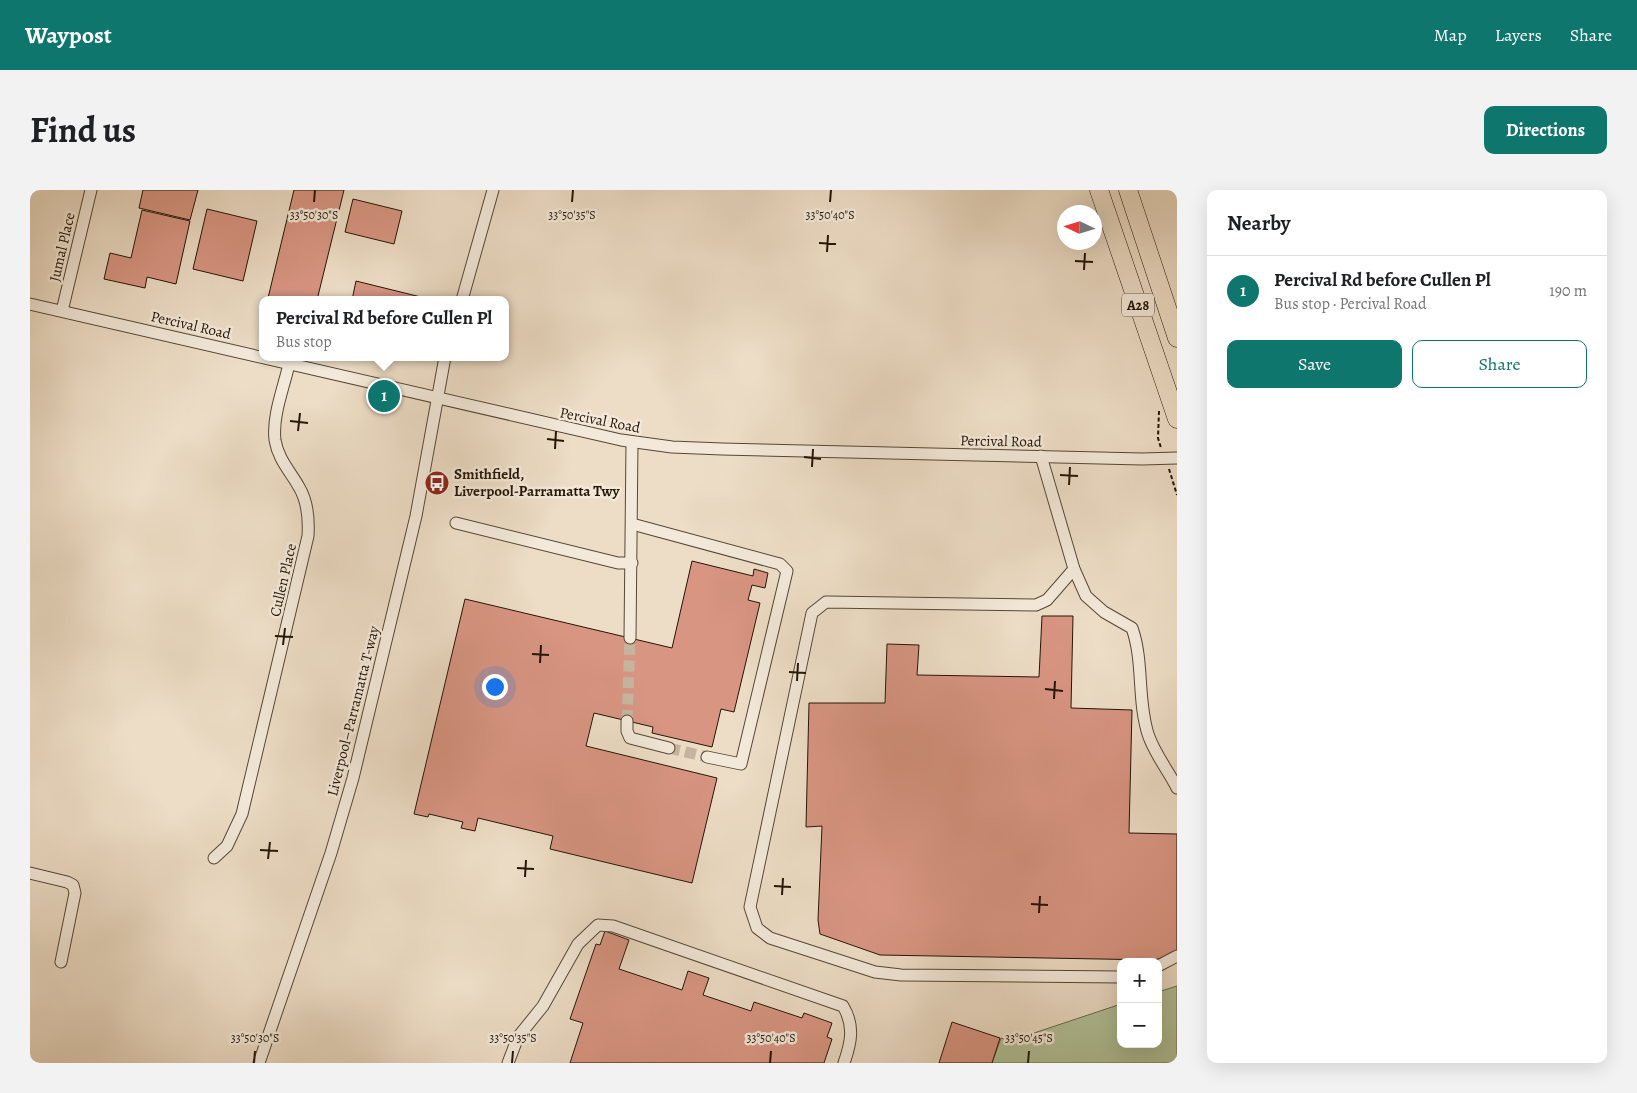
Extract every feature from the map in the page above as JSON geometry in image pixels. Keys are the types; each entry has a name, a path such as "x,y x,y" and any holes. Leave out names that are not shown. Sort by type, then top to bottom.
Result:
{"highway":[{"name":"A28","path":"1099,190 1177,419"},
{"name":"A28","path":"1128,190 1176,335"}],"street":[{"name":"Jumal Place","path":"62,311 91,190"},
{"path":"463,296 493,190"},
{"name":"Percival Road","path":"30,304 259,357"},
{"name":"Percival Road","path":"277,361 632,442 672,447 1171,458"},
{"name":"Liverpool–Parramatta T-way","path":"259,1063 332,853 353,778 416,516 444,361"},
{"name":"Cullen Place","path":"214,858 227,846 242,814 308,536 309,524 305,500 281,459 275,438 277,417 290,364"},
{"path":"630,638 632,442"},
{"path":"1041,456 1074,569 1086,596 1092,604 1132,628 1140,659 1143,712 1148,734 1177,788"},
{"path":"456,523 618,562 632,563"},
{"path":"632,524 780,564 787,571 741,764 707,757"},
{"path":"1074,569 1047,600 1036,605 826,602 812,613 750,907 757,928 770,938 874,972 901,975 1117,976"},
{"path":"627,721 627,731 630,738 669,748"},
{"path":"30,873 73,885 74,893 61,962"},
{"path":"508,1063 518,1037 543,1006 578,944 594,927 602,924 613,926 844,1006 852,1030 851,1042 844,1063"},
{"path":"1162,964 1177,956"}],"path":[{"path":"1158,409 1158,438 1171,458 1177,495"}],"green space":[{"path":"1177,986 1177,1063 992,1063 1001,1038 1010,1041 1117,1005 1117,1048 1162,1048 1162,991"}],"building":[{"path":"143,190 198,190 190,220 139,208"},
{"path":"294,190 344,190 318,296 268,296"},
{"path":"353,199 402,211 394,244 345,232"},
{"path":"207,209 257,221 243,281 193,269"},
{"path":"142,210 190,221 176,284 147,277 145,288 104,279 110,253 131,258"},
{"path":"356,281 417,296 353,296"},
{"path":"439,472 438,484 434,486 436,473"},
{"path":"692,561 753,576 754,569 768,573 765,588 752,585 748,600 760,603 734,712 721,709 712,747 652,733 653,727 594,713 586,746 717,778 692,883 550,849 553,836 478,818 475,831 461,828 463,822 429,814 428,817 414,814 465,599 672,648"},
{"path":"1042,616 1073,616 1071,708 1132,710 1129,833 1177,834 1177,953 1161,958 1117,959 880,955 820,934 818,920 822,826 806,827 809,703 885,703 887,644 919,645 917,675 1039,677"},
{"path":"605,931 629,940 619,969 682,990 688,971 709,978 703,995 751,1011 754,1002 802,1018 804,1013 832,1023 827,1037 832,1039 824,1063 570,1063 583,1023 570,1019 596,944 600,945"},
{"path":"952,1022 1000,1038 992,1063 939,1063"}],"tunnel":[{"path":"627,721 630,638"},
{"path":"669,748 707,757"}],"place":[{"name":"Percival Rd before Cullen Pl","path":"384,396"},
{"name":"Smithfield, Liverpool-Parramatta Twy","path":"437,483"}]}
